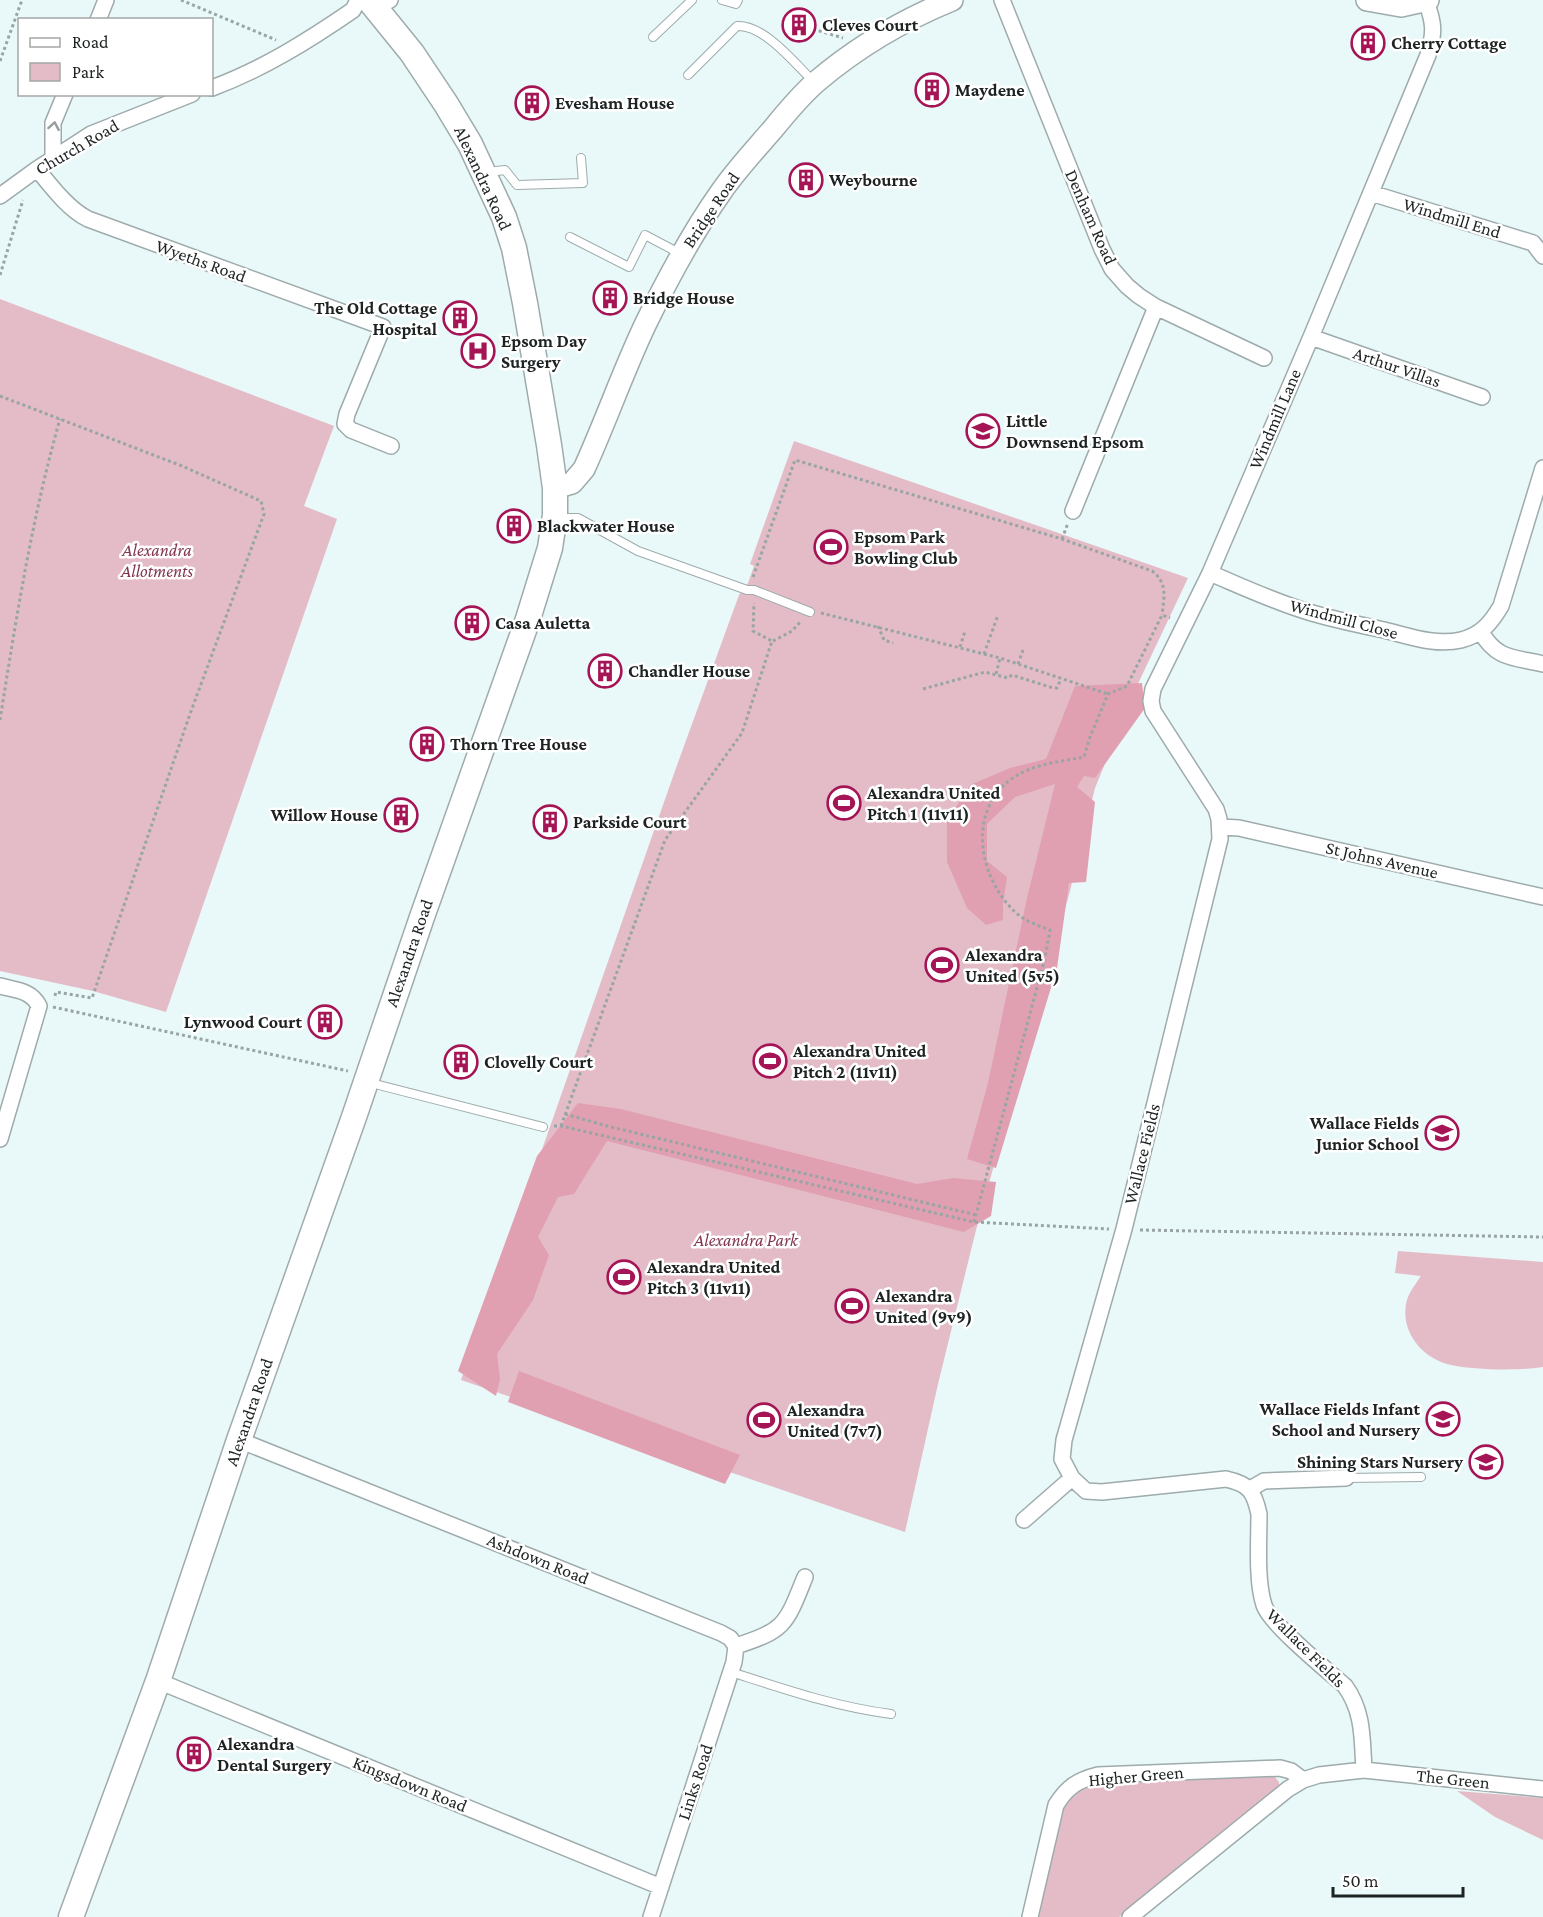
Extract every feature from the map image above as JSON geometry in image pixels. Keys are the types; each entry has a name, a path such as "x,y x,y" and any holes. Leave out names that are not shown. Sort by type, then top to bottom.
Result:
{"main road":[{"name":"Bridge Road","path":"555,488 572,483 584,469 646,323 682,255 727,184 794,104 815,83 924,6 952,0"},
{"path":"1367,0 1401,6 1427,0"},
{"name":"Alexandra Road","path":"75,1916 158,1681 239,1440 374,1078 422,917 528,619 550,548 555,488 540,389 514,248 504,216 470,144 431,80 373,2"}],"street":[{"path":"99,18 106,0"},
{"name":"Denham Road","path":"1002,0 1107,259 1127,286 1139,297 1264,358"},
{"name":"Windmill Lane","path":"1221,827 1216,809 1153,711 1151,701 1153,689 1210,573 1311,337 1433,38 1433,21 1427,0"},
{"path":"213,88 262,66 295,48 353,10 373,2"},
{"path":"53,158 53,123 64,96"},
{"name":"Church Road","path":"0,196 53,158 92,135 187,96"},
{"name":"Wyeths Road","path":"37,169 81,216 383,327 345,424 351,430 391,446"},
{"name":"Windmill End","path":"1371,193 1538,241 1543,256"},
{"path":"1073,511 1156,307"},
{"name":"Arthur Villas","path":"1311,337 1482,397"},
{"path":"1543,468 1501,606 1492,622 1481,632 1489,645 1500,654 1543,664"},
{"name":"Windmill Close","path":"1210,573 1260,595 1311,613 1423,640 1444,643 1462,640 1481,632"},
{"name":"St Johns Avenue","path":"1221,827 1239,828 1543,897"},
{"name":"Wallace Fields","path":"1072,1478 1062,1459 1064,1440 1124,1229 1221,827"},
{"path":"0,986 25,992 45,1006 0,1139"},
{"name":"Ashdown Road","path":"239,1440 721,1633 730,1638 736,1646"},
{"path":"1024,1520 1072,1478 1086,1491 1102,1492 1226,1479 1238,1482 1250,1490 1264,1481 1346,1478"},
{"name":"Wallace Fields","path":"1250,1490 1257,1502 1259,1514 1261,1591 1264,1608 1281,1628 1345,1686 1353,1697 1363,1732 1364,1770"},
{"path":"736,1646 780,1627 789,1616 805,1577"},
{"name":"Links Road","path":"651,1917 731,1672 736,1646"},
{"name":"Kingsdown Road","path":"158,1681 661,1887"},
{"name":"Higher Green","path":"1030,1917 1056,1805 1063,1793 1072,1785 1098,1776 1280,1768 1291,1771 1303,1780"},
{"path":"1130,1917 1288,1789 1319,1774 1364,1770"},
{"name":"The Green","path":"1364,1770 1543,1789"}],"lane":[{"path":"653,37 692,0"},
{"path":"722,0 736,4 738,0"},
{"path":"688,75 737,26 744,26 763,34 815,83"},
{"path":"484,172 505,170 517,185 582,183 581,158"},
{"path":"570,237 629,267 645,235 682,255"},
{"path":"554,518 578,518 638,551 747,590 754,590 810,612"},
{"path":"374,1078 543,1127"},
{"path":"1346,1478 1421,1477"},
{"path":"731,1672 818,1700 861,1711 891,1714"}],"path":[{"path":"0,61 21,0"},
{"path":"181,0 295,48"},
{"path":"813,29 867,45"},
{"path":"0,275 25,193 37,169"},
{"path":"0,396 182,466 247,494 261,501 264,514 190,714 92,998 56,992 45,1006"},
{"path":"0,720 46,467 60,419"},
{"path":"561,1126 665,840 742,733 772,641 792,631 810,612 832,615 1000,658 1108,694 1127,686 1162,615 1165,589 1160,577 1152,572 1062,539 795,460 751,584 754,590 753,631 772,641"},
{"path":"984,654 998,615"},
{"path":"1162,615 1184,623"},
{"path":"878,626 884,640 893,643"},
{"path":"960,647 965,631"},
{"path":"1018,664 1023,650"},
{"path":"996,674 1000,658"},
{"path":"923,689 985,672 1008,678 1012,675 1053,688 1057,688 1061,679"},
{"path":"974,1222 1045,958 1050,930 1030,923 1014,911 1000,892 988,871 982,851 982,826 995,797 1008,782 1023,771 1034,766 1084,757 1108,694"},
{"path":"45,1006 70,1009 354,1072 362,1068 374,1078"},
{"path":"565,1114 976,1215"},
{"path":"543,1127 561,1126 974,1222 1116,1229"},
{"path":"1131,1229 1543,1237"}],"green space":[{"name":"Alexandra Allotments","path":"0,299 334,426 304,506 337,519 166,1012 93,991 0,971"},
{"name":"Alexandra Park","path":"794,441 1188,578 1136,688 1095,788 1070,891 976,1230 905,1532 461,1380 676,768 739,595 748,583 754,566 750,564"},
{"path":"1398,1251 1543,1262 1543,1367 1484,1369 1461,1367 1441,1362 1423,1351 1411,1334 1405,1315 1408,1296 1421,1276 1395,1273"},
{"path":"1275,1777 1279,1786 1119,1917 1037,1917 1060,1818 1064,1808 1079,1792 1091,1786 1117,1781"},
{"path":"1457,1791 1543,1798 1543,1840 1495,1817"}],"shaded area":[{"path":"1142,683 1145,708 1095,778 1084,776 1077,787 1095,802 1086,882 1069,883 1057,968 996,1168 967,1159 988,1083 1027,898 1055,784 1015,797 987,824 987,861 1007,877 1003,920 986,925 967,908 947,862 947,821 970,785 1010,768 1046,759 1075,686"},
{"path":"578,1103 621,1109 917,1184 953,1178 996,1182 991,1216 964,1232 607,1141 574,1194 558,1197 538,1237 549,1255 533,1300 497,1354 500,1379 496,1396 458,1371 537,1156"},
{"path":"519,1371 740,1455 725,1484 508,1402"}],"place":[{"name":"Cleves Court","path":"799,25"},
{"name":"Cherry Cottage","path":"1368,43"},
{"name":"Maydene","path":"932,90"},
{"name":"Evesham House","path":"532,103"},
{"name":"Weybourne","path":"806,180"},
{"name":"Bridge House","path":"610,298"},
{"name":"The Old Cottage Hospital","path":"460,318"},
{"name":"Epsom Day Surgery","path":"478,351"},
{"name":"Little Downsend Epsom","path":"983,431"},
{"name":"Blackwater House","path":"514,526"},
{"name":"Epsom Park Bowling Club","path":"831,547"},
{"name":"Casa Auletta","path":"472,623"},
{"name":"Chandler House","path":"605,671"},
{"name":"Thorn Tree House","path":"427,744"},
{"name":"Alexandra United Pitch 1 (11v11)","path":"844,803"},
{"name":"Willow House","path":"401,815"},
{"name":"Parkside Court","path":"550,822"},
{"name":"Alexandra United (5v5)","path":"942,965"},
{"name":"Lynwood Court","path":"325,1022"},
{"name":"Alexandra United Pitch 2 (11v11)","path":"770,1061"},
{"name":"Clovelly Court","path":"461,1062"},
{"name":"Wallace Fields Junior School","path":"1442,1133"},
{"name":"Alexandra United Pitch 3 (11v11)","path":"624,1277"},
{"name":"Alexandra United (9v9)","path":"852,1306"},
{"name":"Wallace Fields Infant School and Nursery","path":"1443,1419"},
{"name":"Alexandra United (7v7)","path":"764,1420"},
{"name":"Shining Stars Nursery","path":"1486,1462"},
{"name":"Alexandra Dental Surgery","path":"194,1754"}]}
